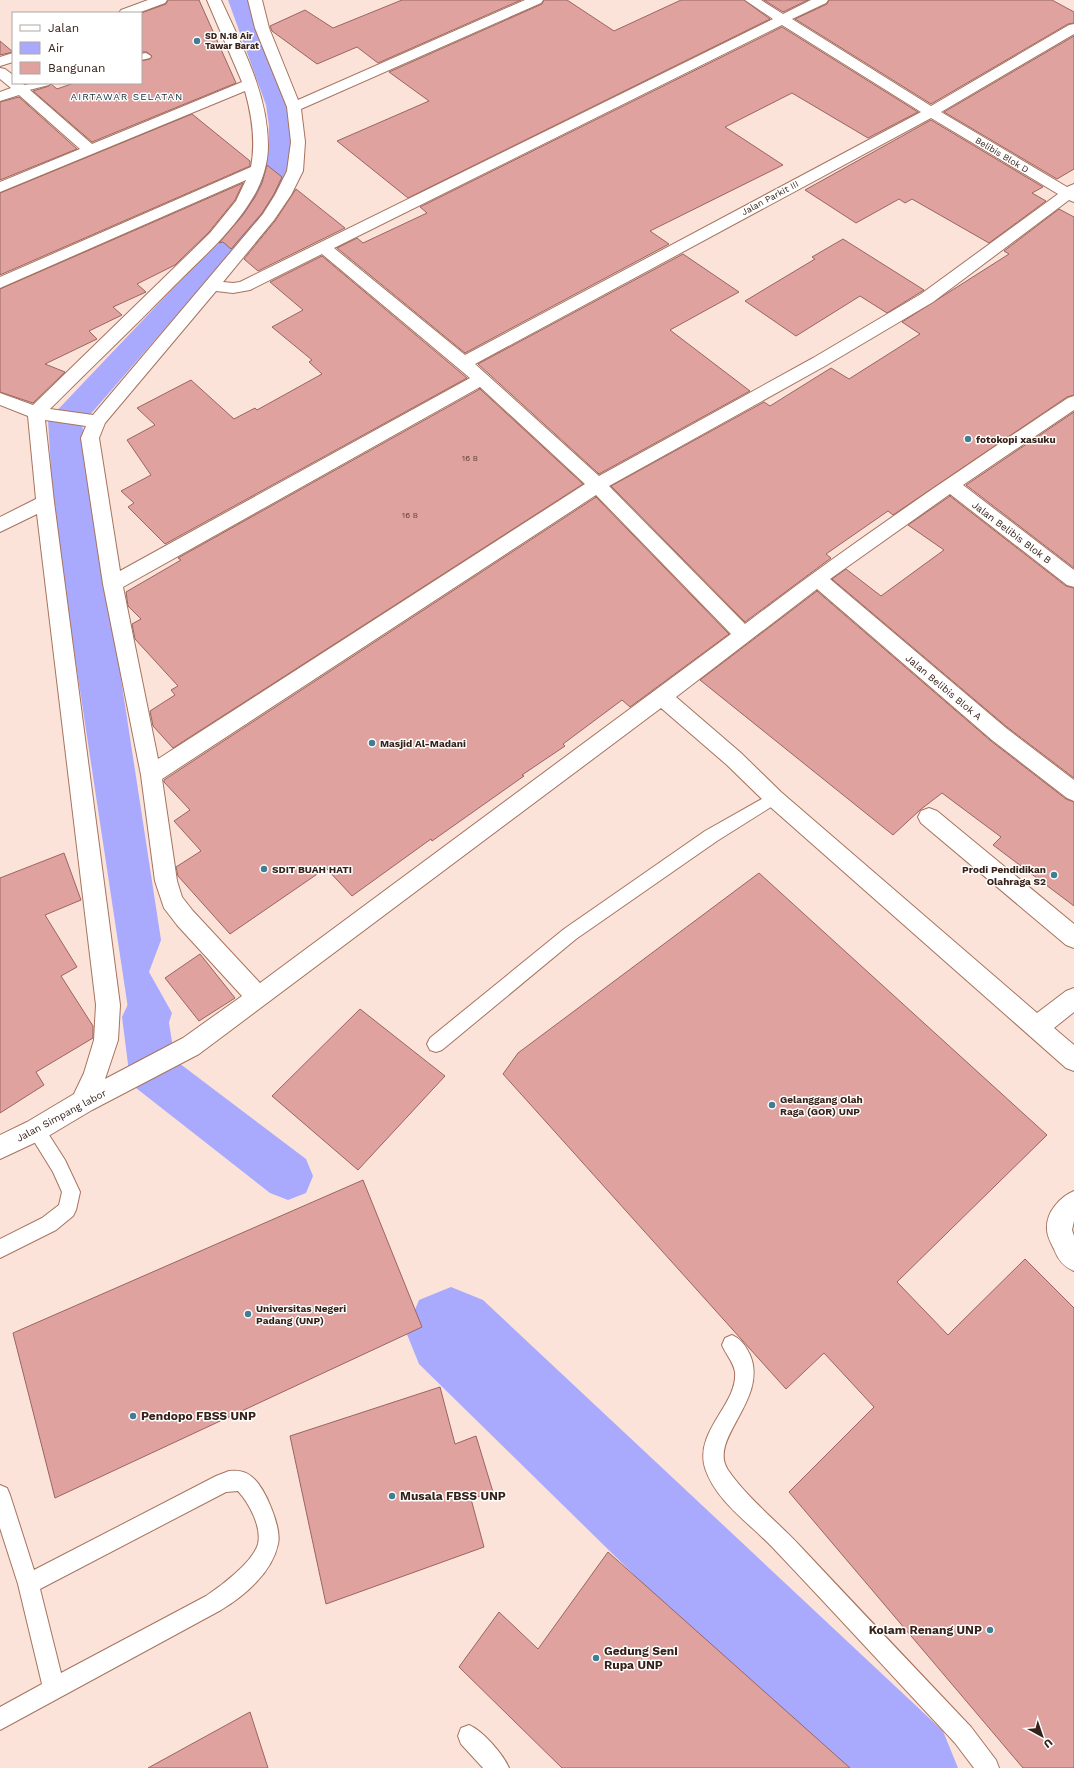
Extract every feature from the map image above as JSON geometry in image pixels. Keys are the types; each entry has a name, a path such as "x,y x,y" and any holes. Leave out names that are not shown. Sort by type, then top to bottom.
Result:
{"street":[{"path":"129,12 160,0"},
{"path":"83,1102 96,1073 106,1040 108,1005 45,502 43,414 210,242 242,202 251,187 258,170 261,147 258,106 214,0"},
{"path":"255,0 262,28 294,107 298,142 295,171 283,195 269,217 94,421 90,438 113,584 151,775 166,881 172,901 185,918 258,997"},
{"path":"294,107 536,0"},
{"name":"Belibis Blok D","path":"752,0 931,112 1072,193"},
{"path":"212,285 233,288 244,286 820,0"},
{"name":"Jalan Parkit III","path":"464,363 931,112 1074,28"},
{"path":"0,62 12,57"},
{"path":"0,72 12,82"},
{"path":"14,84 91,150"},
{"path":"0,188 250,84"},
{"path":"0,97 21,90"},
{"path":"0,283 258,170"},
{"path":"151,775 597,485 819,362 927,298 1072,193"},
{"path":"323,247 464,363 597,485 744,635"},
{"path":"113,584 481,379"},
{"path":"0,399 43,414 94,421"},
{"name":"Jalan Simpang labor","path":"0,1147 36,1130 83,1102 191,1046 662,697 817,579 950,485 1074,402"},
{"name":"Jalan Belibis Blok B","path":"950,485 1074,580"},
{"path":"0,525 45,502"},
{"name":"Jalan Belibis Blok A","path":"817,579 999,734 1074,792"},
{"path":"662,697 734,759 774,798 1074,1060"},
{"path":"930,817 1074,938"},
{"path":"1037,1027 1074,998"},
{"path":"1074,1203 1066,1211 1059,1225 1062,1242 1074,1258"}],"lane":[{"path":"21,90 42,84"},
{"path":"436,1044 570,934 711,836 774,798"},
{"path":"0,1249 49,1224 67,1210 71,1192 59,1166 36,1130"},
{"path":"732,1345 742,1360 744,1383 716,1442 712,1454 715,1467 723,1482 785,1545 963,1735 988,1768"},
{"path":"0,1719 225,1595 246,1576 263,1556 268,1546 269,1537 266,1523 250,1489 235,1479 223,1483 28,1584"},
{"path":"0,1495 28,1584 54,1689"},
{"path":"469,1736 498,1768"}],"water":[{"path":"228,0 248,0 289,115 291,137 290,164 281,189 259,220 82,424 161,940 149,972 172,1013 153,1072 139,1081 54,518 48,420 218,241 263,175 268,152 269,126 266,105"}],"building":[{"name":"SD N.18 Air Tawar Barat","path":"168,0 199,0 236,83 92,142 33,91 51,84 57,89 71,84 142,84 142,61 150,59 152,56 147,52 142,52 142,13 166,4"},
{"path":"402,0 521,0 378,63 357,47 317,64 272,31 270,26 305,10 333,28"},
{"path":"544,0 567,0 614,31 681,0 744,0 770,19 408,198 337,141 429,101 389,72 542,4"},
{"path":"764,0 808,0 783,12"},
{"path":"829,0 1052,0 1074,12 1074,23 1068,24 931,104 795,19 827,4"},
{"path":"782,27 918,112 868,138 792,93 725,127 783,165 650,231 669,244 465,353 337,248 357,238 363,243 427,213 420,207"},
{"path":"1074,36 1074,169 1057,179 944,112"},
{"path":"0,41 12,52 0,55"},
{"path":"19,97 77,149 0,180 0,102"},
{"path":"192,114 250,161 250,166 0,275 0,193"},
{"path":"931,120 1043,187 1032,193 1046,201 989,243 912,199 905,203 899,199 856,223 805,190"},
{"path":"267,165 282,177 274,194 262,213 231,249 223,242 219,243 243,215 255,197 262,183"},
{"path":"243,183 235,200 209,232 175,265 137,284 146,292 113,307 122,315 89,331 97,339 45,364 65,372 33,403 0,392 0,289"},
{"path":"296,189 345,228 258,271 244,259 275,221"},
{"path":"1059,209 1074,217 1074,395 1067,397 893,515 888,511 826,554 831,558 745,622 611,486 764,402 770,406 831,368 849,379 920,334 902,322 1009,254 1004,251"},
{"path":"843,239 924,290 887,313 860,296 796,336 745,301 815,259 812,257"},
{"path":"683,254 739,292 670,330 750,391 599,474 478,364"},
{"path":"322,256 467,378 165,544 128,507 134,503 121,491 151,475 127,440 155,425 137,408 191,380 234,419 255,408 257,410 322,374 309,362 312,360 272,327 303,310 270,282"},
{"path":"480,389 583,484 173,748 153,726 150,711 175,695 171,690 178,686 135,639 132,624 141,619 128,606 126,592 181,560 178,558"},
{"path":"1074,412 1074,568 966,485"},
{"path":"950,496 1066,586 1074,588 1074,778 1007,727 832,579 846,569 881,596 944,550 908,525"},
{"path":"596,497 729,634 630,707 622,700 563,744 565,746 522,775 524,776 432,841 431,839 352,896 326,868 230,934 178,876 176,867 201,851 174,821 190,810 164,782 164,780"},
{"path":"817,591 991,741 1066,799 1074,802 1074,906 993,845 1001,837 942,793 920,810 893,835 700,680"},
{"path":"64,853 81,900 45,915 77,967 61,976 93,1026 93,1038 36,1072 44,1085 0,1113 0,878"},
{"name":"Gelanggang Olah Raga (GOR) UNP","path":"759,873 1047,1135 897,1282 948,1335 1025,1259 1074,1308 1074,1768 1023,1768 789,1492 874,1407 824,1353 786,1389 503,1074 518,1053"},
{"path":"200,954 235,998 199,1021 165,978"},
{"path":"360,1009 445,1076 358,1170 272,1096"},
{"name":"Pendopo FBSS UNP","path":"363,1180 422,1327 55,1498 13,1333"},
{"name":"Musala FBSS UNP","path":"440,1387 455,1444 476,1436 493,1492 471,1499 484,1547 326,1604 290,1436"},
{"name":"Gedung Seni Rupa UNP","path":"608,1552 850,1768 562,1768 459,1667 499,1612 538,1649"},
{"path":"250,1712 268,1768 148,1768"}],"waterway":[{"path":"145,1017 153,1072 288,1176"},
{"path":"451,1332 906,1768"}],"place":[{"name":"SD N.18 Air Tawar Barat","path":"197,41"},
{"name":"fotokopi xasuku","path":"968,439"},
{"name":"Masjid Al-Madani","path":"372,743"},
{"name":"SDIT BUAH HATI","path":"264,869"},
{"name":"Prodi Pendidikan Olahraga S2","path":"1054,875"},
{"name":"Gelanggang Olah Raga (GOR) UNP","path":"772,1105"},
{"name":"Universitas Negeri Padang (UNP)","path":"248,1314"},
{"name":"Pendopo FBSS UNP","path":"133,1416"},
{"name":"Musala FBSS UNP","path":"392,1496"},
{"name":"Kolam Renang UNP","path":"990,1630"},
{"name":"Gedung Seni Rupa UNP","path":"596,1658"}],"district":[{"name":"AIRTAWAR SELATAN","path":"127,96"}]}
